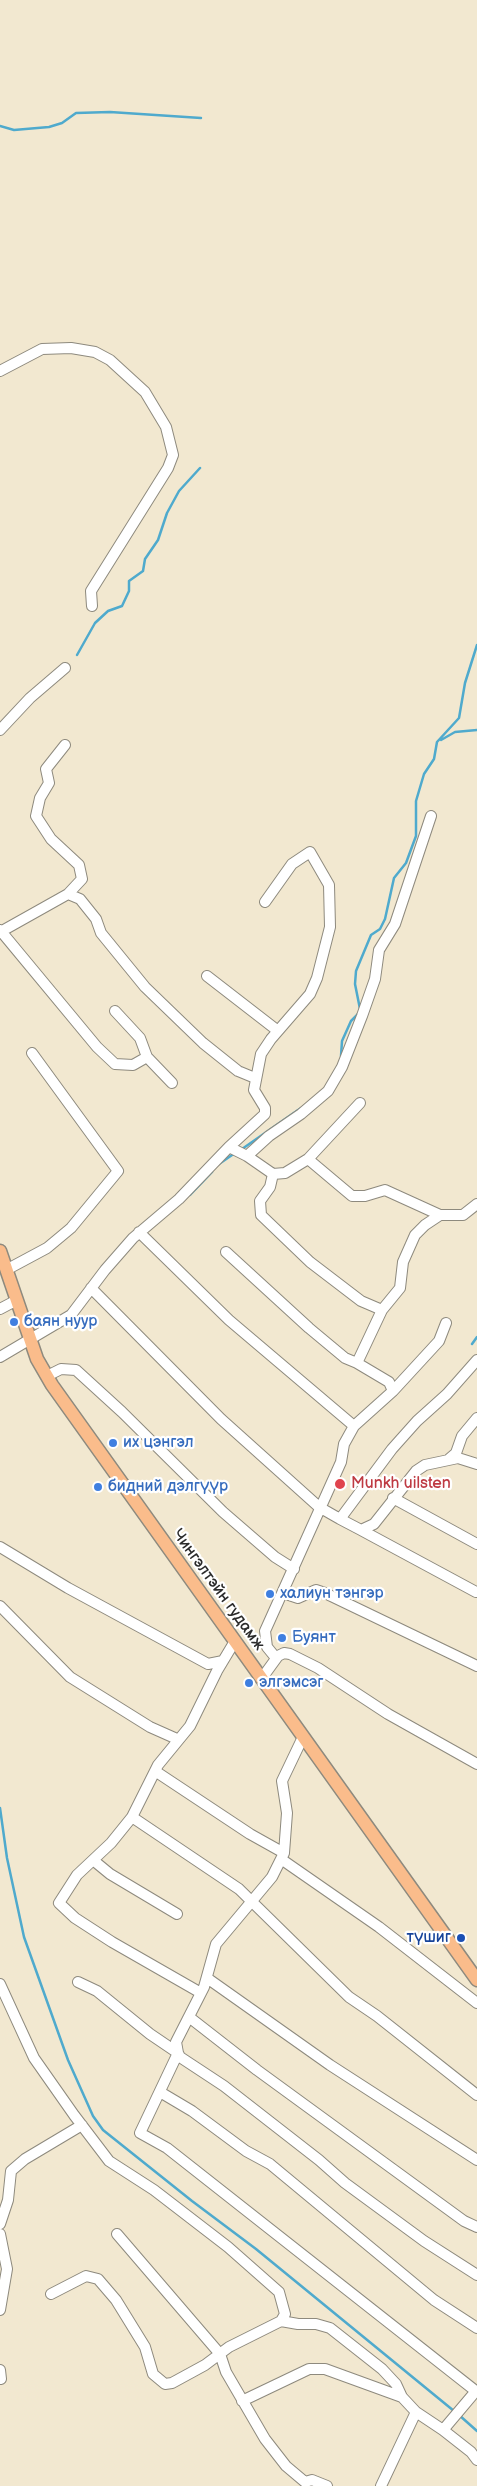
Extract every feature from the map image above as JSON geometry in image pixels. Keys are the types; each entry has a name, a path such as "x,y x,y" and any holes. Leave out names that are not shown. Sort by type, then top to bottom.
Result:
{"main road":[{"name":"Чингэлтэйн гудамж","path":"0,1251 30,1339 46,1376 477,1980"}],"street":[{"path":"0,371 42,349 71,348 96,352 110,360 145,392 166,427 173,455 168,468 91,591 92,606"},
{"path":"0,730 30,698 65,668"},
{"path":"65,745 46,769 49,783 40,798 36,816 51,839 79,865 82,879 68,894 1,931 85,1034 115,1064 133,1065 147,1057"},
{"path":"247,1156 269,1136 301,1114 328,1091 342,1067 375,979 379,950 395,924 431,816"},
{"path":"0,1357 71,1315 91,1288 139,1232 179,1199 229,1147 265,1114 265,1108 254,1090 261,1054 310,994 318,978 330,927 329,886 310,852 292,864 265,902"},
{"path":"68,894 80,899 96,919 100,933 151,993 203,1042 238,1071 255,1078"},
{"path":"207,976 278,1031"},
{"path":"115,1011 140,1038 147,1057 172,1083"},
{"path":"6,1270 47,1248 71,1228 118,1171 32,1054"},
{"path":"229,1147 247,1156 273,1174 285,1173 308,1159 360,1103"},
{"path":"308,1159 352,1196 365,1196 385,1190 440,1215 463,1216 477,1204"},
{"path":"273,1174 270,1187 260,1202 261,1215 310,1262 361,1301 382,1310"},
{"path":"357,1363 382,1310 400,1288 404,1262 415,1235 425,1224 440,1215"},
{"path":"139,1232 229,1320 354,1426"},
{"path":"226,1252 309,1328 345,1358 389,1382 393,1391"},
{"path":"91,1288 221,1419 320,1507 476,1592"},
{"path":"0,1309 17,1300"},
{"path":"276,1658 267,1647 265,1631 341,1462 344,1444 354,1426 393,1391 439,1341 446,1323"},
{"path":"340,1519 392,1449 417,1421 447,1394 477,1360"},
{"path":"46,1376 61,1369 76,1370 122,1412 223,1512 275,1557 294,1569"},
{"path":"449,1459 456,1453 462,1436 477,1418"},
{"path":"361,1530 374,1524 416,1471 425,1465 458,1458 477,1464"},
{"path":"393,1498 477,1544"},
{"path":"0,1547 68,1588 208,1664 223,1661"},
{"path":"283,1594 298,1598 316,1590 325,1593 477,1666"},
{"path":"0,1606 70,1677 150,1727 176,1739"},
{"path":"201,1993 112,1942 75,1918 59,1903 77,1875 111,1843 132,1817 155,1771 176,1739 190,1726 235,1641"},
{"path":"262,1678 276,1658 284,1653 318,1668 388,1714 477,1764"},
{"path":"304,1737 282,1781 287,1812 282,1856 272,1877 216,1944 201,1993 176,2042 178,2053 140,2133 168,2148 476,2391 443,2430"},
{"path":"155,1771 282,1856 379,1927 477,2003"},
{"path":"132,1817 253,1900 349,1997 377,2016 477,2095"},
{"path":"93,1860 110,1874 177,1914"},
{"path":"206,1978 330,2066 477,2160"},
{"path":"78,1982 97,1991 150,2034 178,2053 180,2057 224,2086 319,2160 345,2183 424,2241 477,2275"},
{"path":"0,1984 34,2058 109,2161 154,2190 228,2247 279,2292 285,2314 281,2321 172,2383 165,2384 153,2374 145,2347 116,2300 98,2279 86,2276 51,2294"},
{"path":"189,2017 257,2070 464,2221 477,2228"},
{"path":"160,2092 192,2111 246,2151 270,2164 434,2300 477,2328"},
{"path":"0,2224 8,2200 11,2171 25,2159 82,2125"},
{"path":"0,2234 7,2269 0,2310"},
{"path":"117,2234 220,2354 226,2372 265,2440 298,2478 305,2482 312,2480 328,2486"},
{"path":"281,2321 298,2324 316,2324 330,2328 382,2369 396,2384 402,2397 416,2412 471,2452 477,2460"},
{"path":"242,2400 316,2368 325,2369 402,2397"},
{"path":"381,2486 416,2412"}],"waterway":[{"path":"0,126 14,130 49,127 62,123 76,113 110,112 201,118"},
{"path":"77,655 95,623 108,611 122,606 129,591 129,581 143,571 145,559 158,540 167,513 179,491 200,468"},
{"path":"360,1009 355,984 356,971 371,935 380,929 385,919 394,878 406,863 416,836 416,801 424,774 434,759 437,742 459,718 465,683 477,645"},
{"path":"441,740 455,732 477,730"},
{"path":"341,1056 342,1041 351,1021 358,1014"},
{"path":"242,1149 301,1108"},
{"path":"219,1164 235,1153"},
{"path":"190,1195 212,1172"},
{"path":"472,1344 477,1337"},
{"path":"0,1808 7,1858 24,1937 68,2060 93,2116 103,2130 256,2249 454,2411"},
{"path":"459,2415 477,2431"}],"place":[{"name":"баян нуур","path":"14,1322"},
{"name":"их цэнгэл","path":"113,1443"},
{"name":"Munkh uilsten","path":"340,1484"},
{"name":"бидний дэлгүүр","path":"98,1487"},
{"name":"халиун тэнгэр","path":"270,1594"},
{"name":"Буянт","path":"282,1638"},
{"name":"элгэмсэг","path":"249,1683"},
{"name":"түшиг","path":"461,1938"}]}
